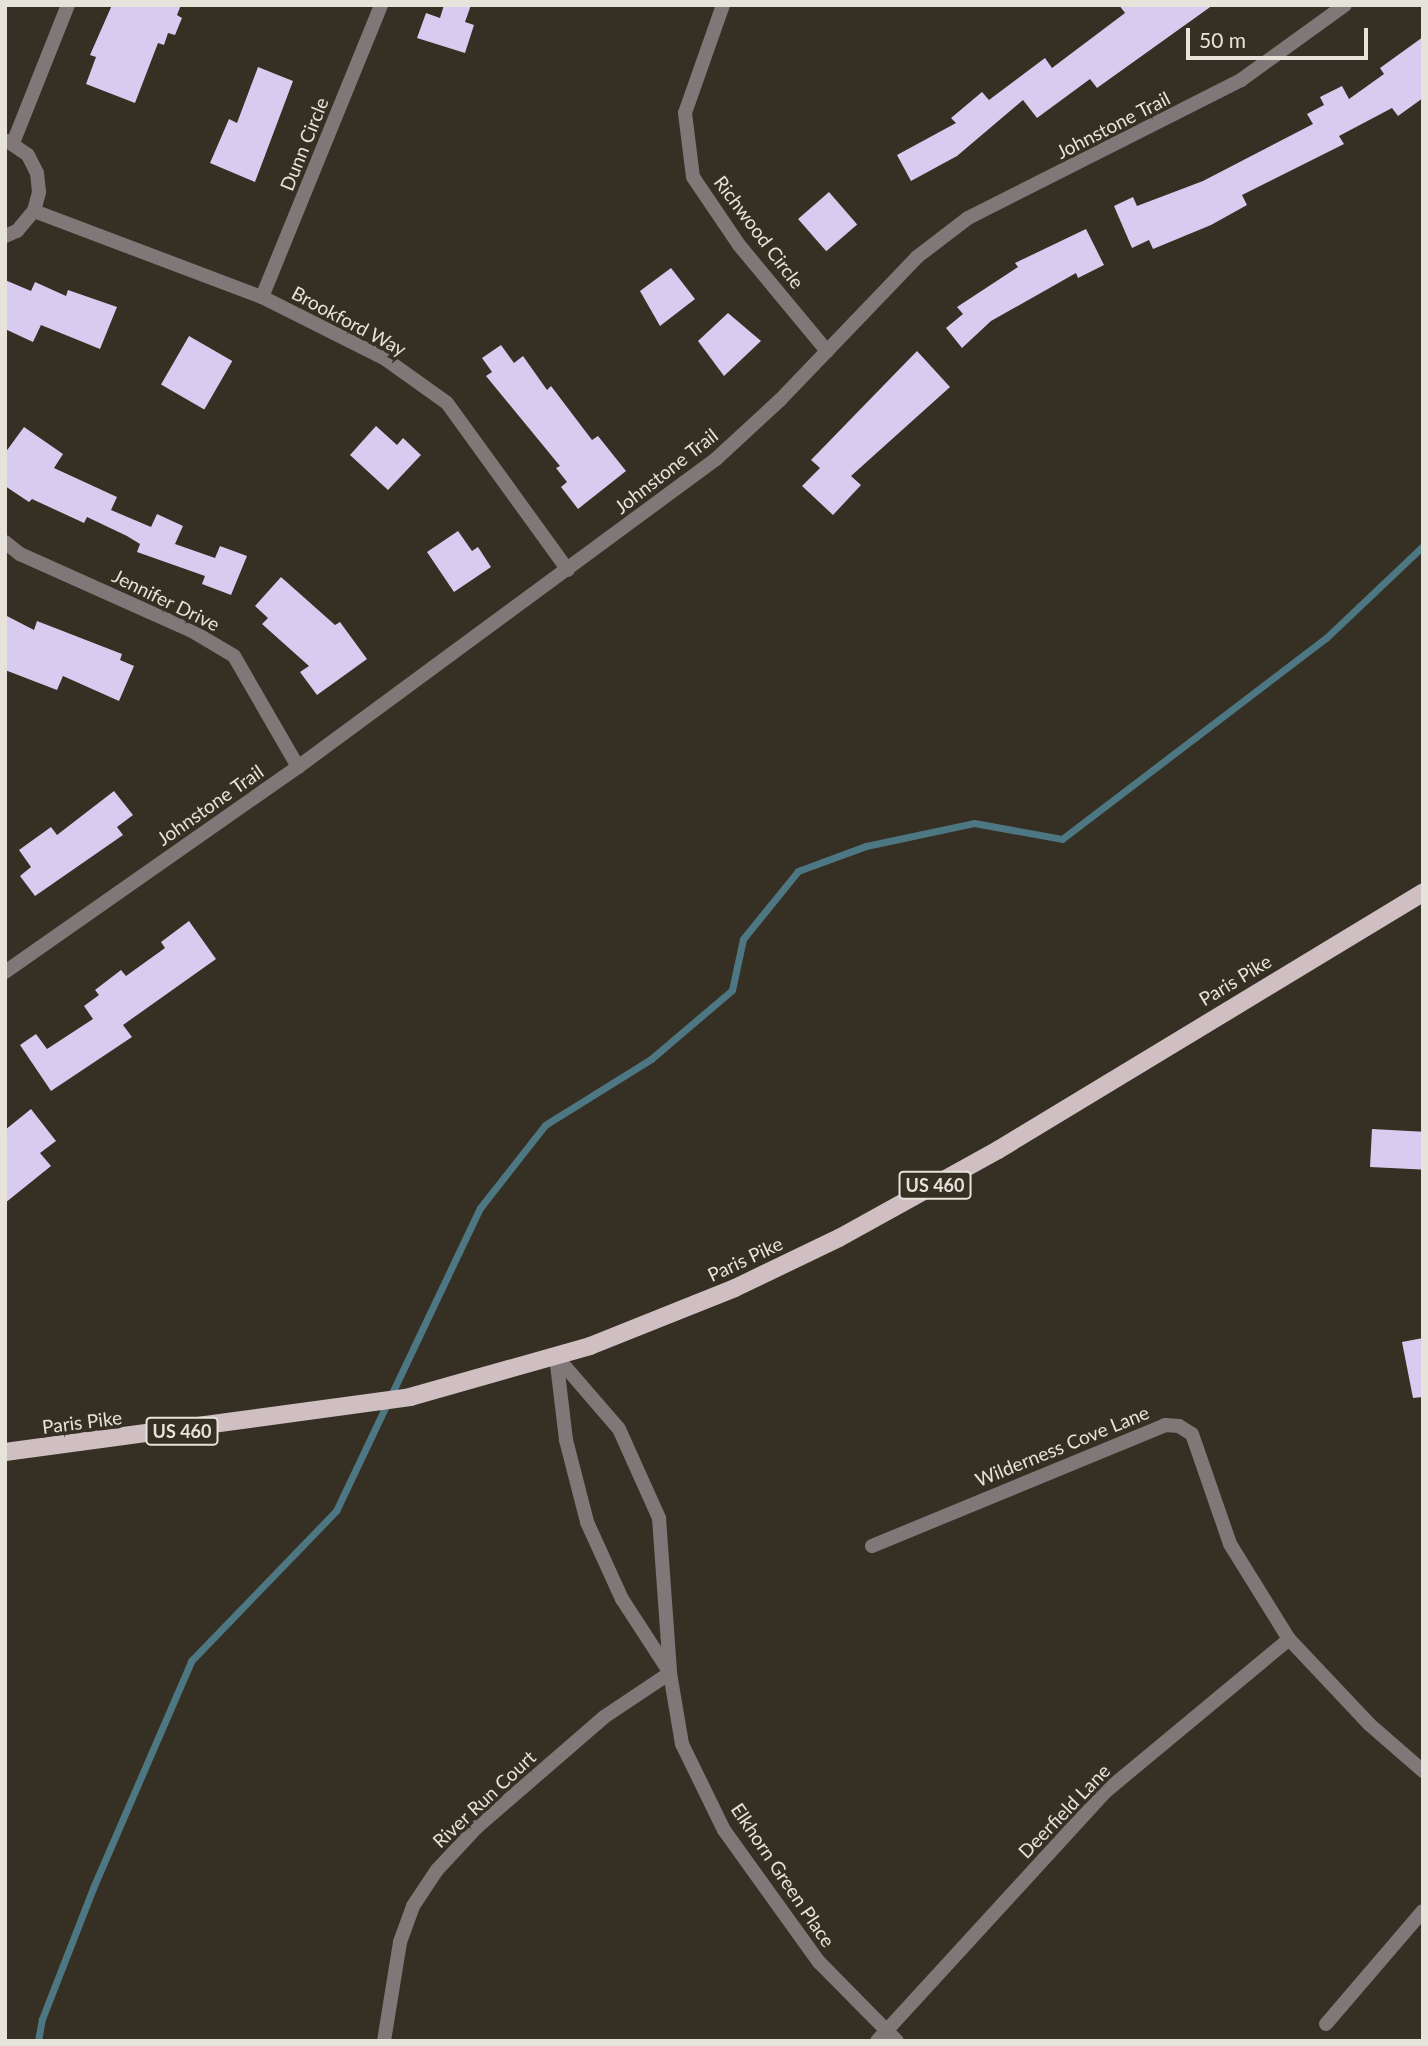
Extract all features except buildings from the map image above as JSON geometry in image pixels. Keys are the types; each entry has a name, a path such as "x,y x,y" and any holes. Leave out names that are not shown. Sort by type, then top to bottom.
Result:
{"main road":[{"name":"Paris Pike","path":"5,1452 410,1397 556,1356 734,1288 839,1238 998,1150 1423,893"}],"street":[{"path":"5,236 17,231 34,211 39,192 37,173 28,155 9,142 68,5"},
{"name":"Dunn Circle","path":"262,297 380,5"},
{"name":"Richwood Circle","path":"723,5 685,113 694,177 739,244 827,351"},
{"name":"Johnstone Trail","path":"8,964 298,767 716,459 827,351 917,257 968,218 1241,80 1345,5"},
{"name":"Brookford Way","path":"34,211 262,297 384,358 447,403 568,570"},
{"name":"Jennifer Drive","path":"5,542 20,554 192,631 234,656 298,767"},
{"path":"556,1356 619,1429 659,1518 670,1673"},
{"name":"Elkhorn Green Place","path":"556,1356 566,1440 587,1522 622,1599 670,1673 682,1744 724,1830 819,1962 887,2037"},
{"name":"Wilderness Cove Lane","path":"872,1546 1165,1425 1179,1426 1192,1434 1230,1544 1289,1639 1369,1724 1423,1771"},
{"name":"Deerfield Lane","path":"887,2037 1104,1792 1289,1639"},
{"name":"River Run Court","path":"384,2041 400,1942 413,1906 437,1870 476,1828 604,1717 670,1673"},
{"path":"1326,2024 1423,1911"}],"waterway":[{"path":"38,2041 42,2019 93,1888 191,1661 336,1511 480,1208 545,1125 651,1059 732,990 743,939 798,871 866,846 974,823 1062,839 1326,638 1423,546"}]}
